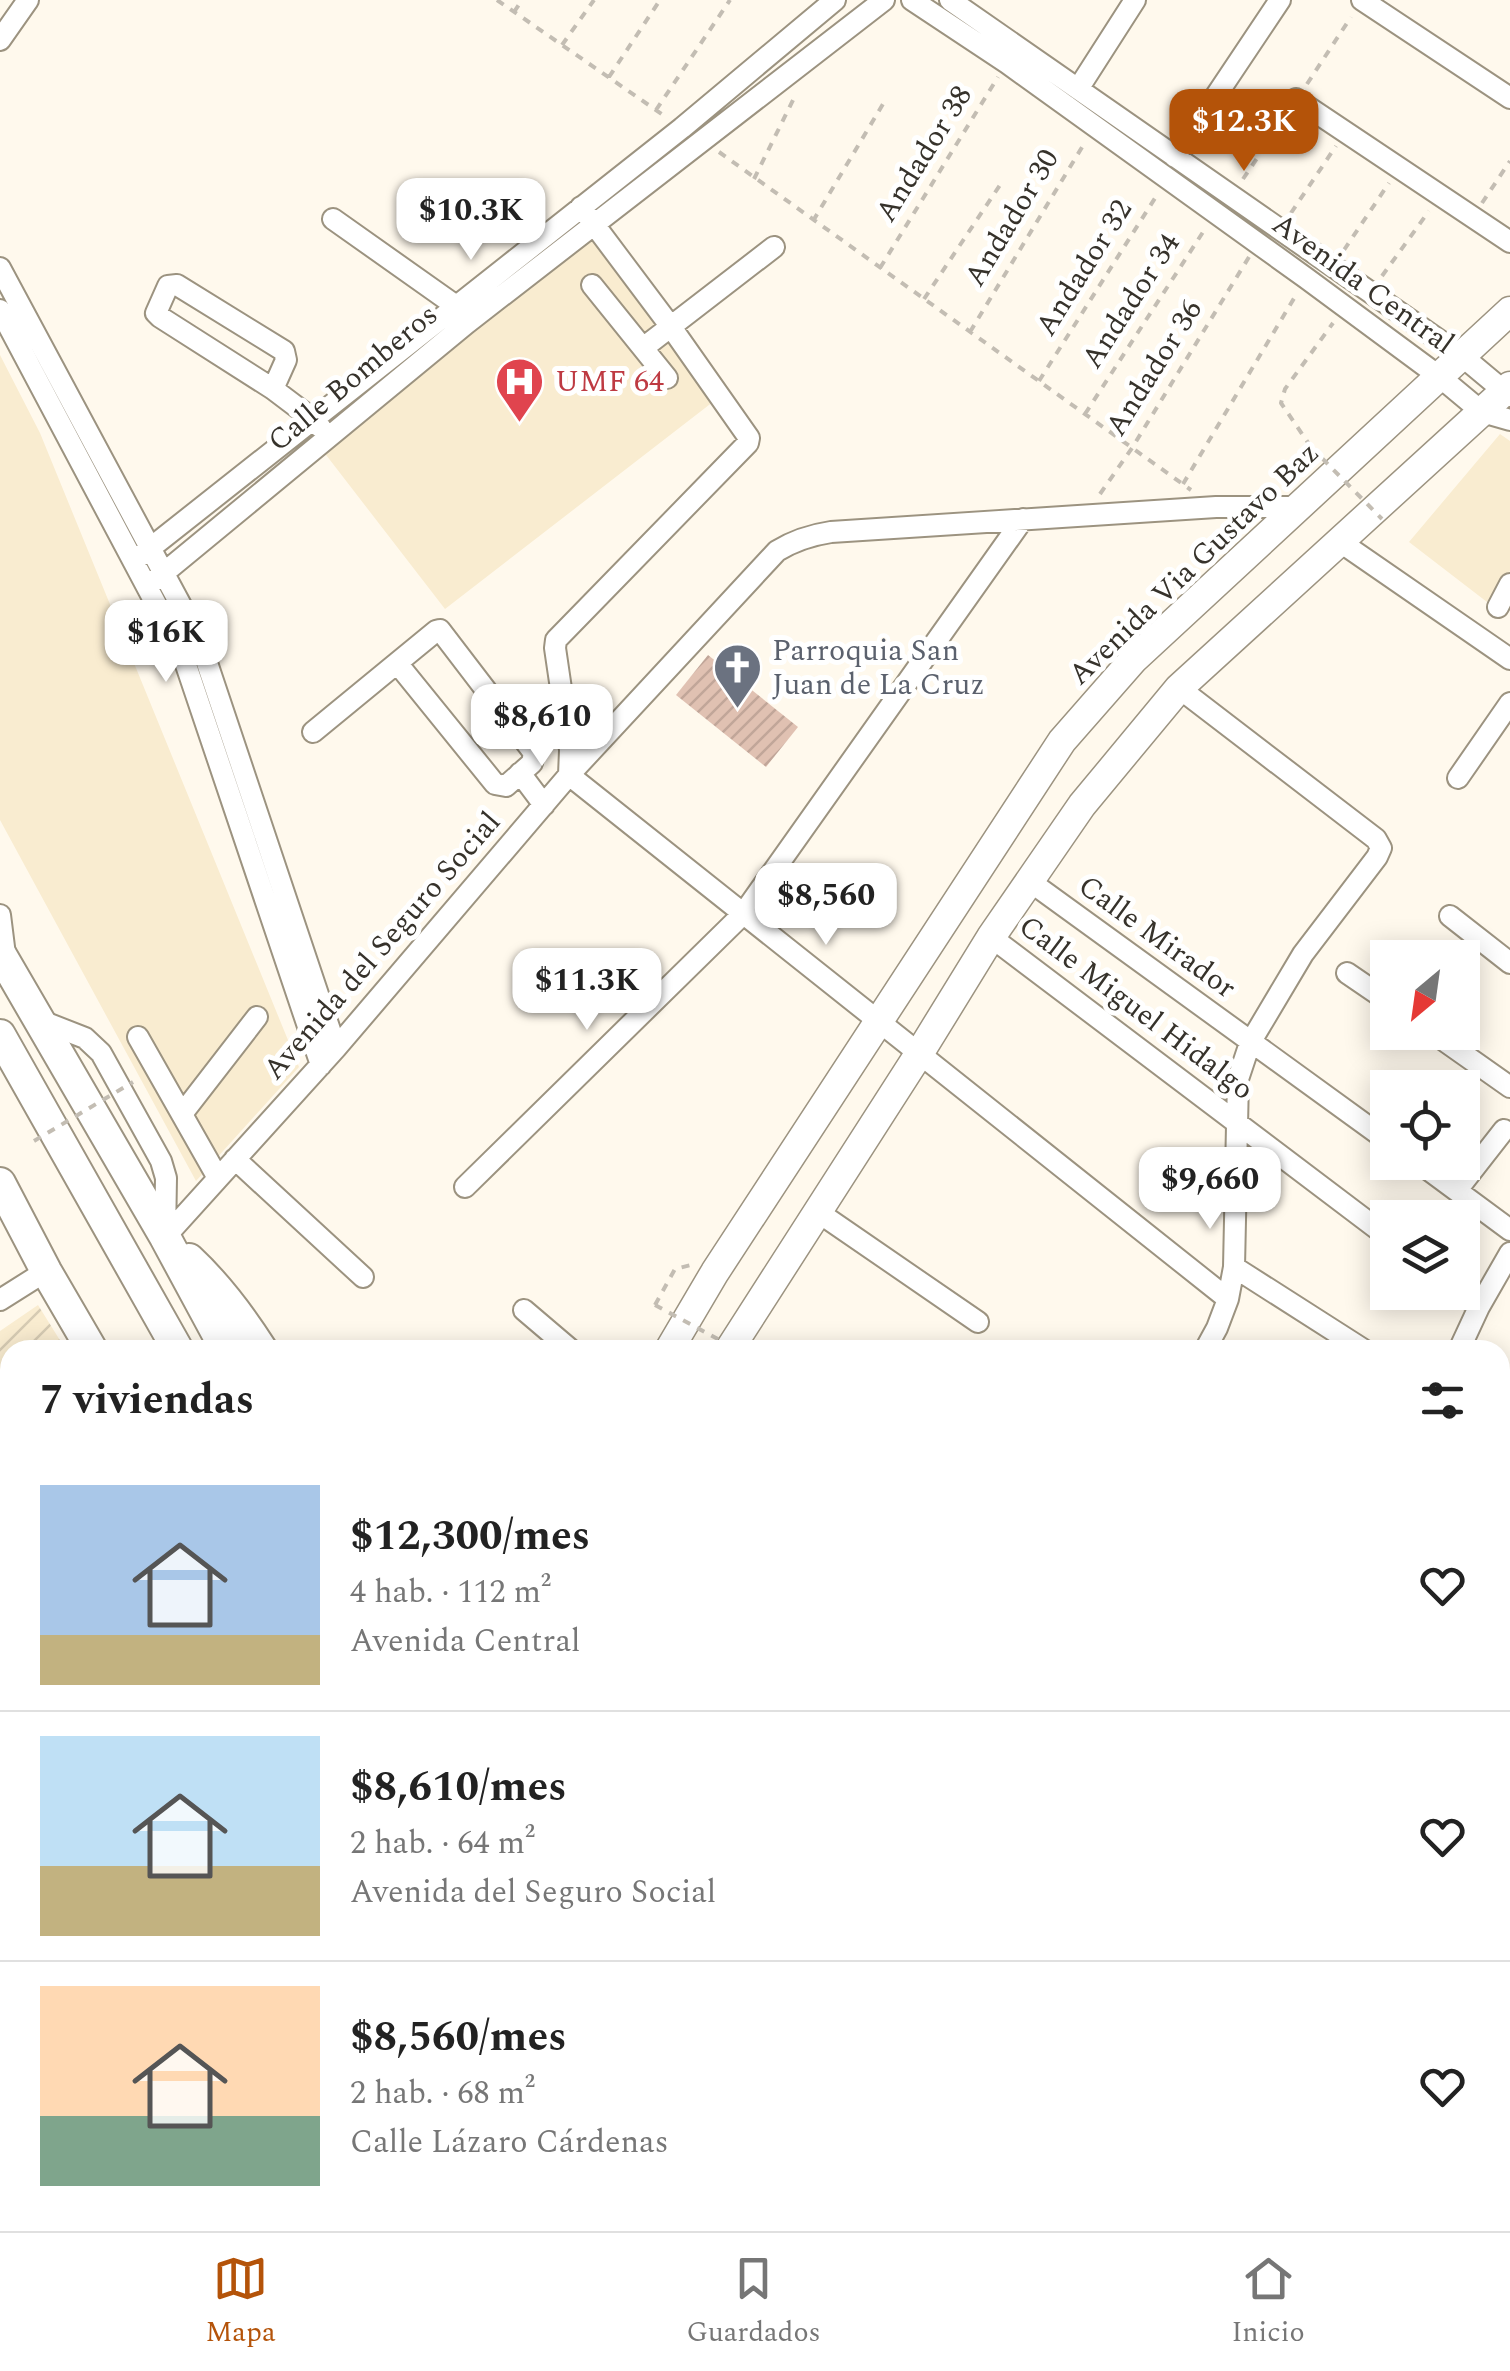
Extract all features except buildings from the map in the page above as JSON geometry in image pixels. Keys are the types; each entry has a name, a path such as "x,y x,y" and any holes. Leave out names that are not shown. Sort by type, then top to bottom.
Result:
{"highway":[{"path":"3,959 221,1340"},
{"path":"0,1035 172,1340"},
{"path":"0,1183 86,1340"},
{"path":"164,1237 204,1273 256,1340"},
{"path":"130,1266 160,1340"}],"main road":[{"name":"Avenida Via Gustavo Baz","path":"675,1340 715,1272 1062,740 1133,660 1510,311"},
{"path":"735,1340 991,937 1082,805 1179,688 1339,541 1383,510 1508,391"}],"street":[{"path":"0,40 28,0"},
{"name":"Calle Bomberos","path":"143,555 314,420 462,315 587,215 682,128 835,0"},
{"name":"Calle Bomberos","path":"587,215 703,140 884,0"},
{"name":"Avenida Central","path":"912,0 1306,278 1482,412"},
{"name":"Avenida Central","path":"950,0 1508,391"},
{"path":"1078,88 1135,0"},
{"path":"1175,156 1280,0"},
{"path":"1362,0 1510,98"},
{"path":"1296,99 1510,242"},
{"path":"587,215 672,326 749,438 556,640 570,750 569,776 1228,1298"},
{"path":"333,219 462,315"},
{"path":"642,348 774,247"},
{"path":"0,268 143,555"},
{"path":"273,389 286,360 284,351 177,285 168,286 157,308 160,317 273,389 314,420 329,438"},
{"path":"592,285 667,378"},
{"path":"0,310 156,579 199,639 336,1048"},
{"name":"Calle Bomberos","path":"156,579 329,438 462,315"},
{"path":"1482,412 1510,420"},
{"name":"Avenida del Seguro Social","path":"164,1237 336,1048 569,776 777,551 793,541 831,532 1216,507 1297,507"},
{"path":"466,1187 743,914 1024,518"},
{"path":"1339,541 1510,659"},
{"path":"156,579 321,1065"},
{"path":"1498,607 1510,584"},
{"path":"313,732 397,663 436,631 440,630 534,753 532,763 506,786 495,784 397,663"},
{"path":"1179,688 1376,839 1380,848 1377,858 1303,954 1250,1043 1238,1079 1234,1267 1228,1298 1210,1340"},
{"path":"1458,778 1510,703"},
{"path":"520,773 544,804"},
{"name":"Calle Mirador","path":"1028,880 1370,1128"},
{"path":"0,915 3,959"},
{"path":"1450,916 1510,962"},
{"name":"Calle Miguel Hidalgo","path":"991,937 1370,1223"},
{"path":"1348,973 1370,988"},
{"path":"182,1114 258,1017"},
{"path":"138,1037 218,1178"},
{"path":"1457,1050 1510,1088"},
{"path":"1457,1190 1504,1130"},
{"path":"235,1159 363,1277"},
{"path":"1443,1180 1510,1230"},
{"path":"818,1212 978,1322"},
{"path":"1480,1305 1510,1253"},
{"path":"1234,1267 1348,1340"},
{"path":"0,1300 46,1271"},
{"path":"524,1310 559,1340"},
{"path":"1464,1340 1478,1310"}],"path":[{"path":"497,0 682,128"},
{"path":"514,12 522,0"},
{"path":"562,45 594,0"},
{"path":"609,77 660,0"},
{"path":"656,110 730,0"},
{"path":"754,179 818,50"},
{"name":"Andador 38","path":"880,268 1006,63"},
{"path":"813,221 886,99"},
{"name":"Andador 30","path":"970,332 1094,128"},
{"path":"1280,229 1345,132"},
{"path":"703,140 1216,507"},
{"path":"1472,216 1510,161"},
{"path":"1333,266 1399,168"},
{"name":"Andador 32","path":"1039,382 1167,179"},
{"path":"924,300 1000,185"},
{"path":"1371,292 1440,195"},
{"name":"Andador 34","path":"1085,414 1216,213"},
{"name":"Andador 36","path":"1086,515 1132,448 1257,244"},
{"path":"1183,484 1306,278"},
{"path":"1345,307 1285,389 1281,402 1311,447 1383,510"},
{"path":"34,1141 132,1082"},
{"path":"675,1269 655,1305 720,1340"}],"shaded area":[{"name":"UMF 64","path":"596,230 718,398 445,609 323,451"},
{"path":"0,355 40,433 299,1067 196,1181 0,820"},
{"path":"1500,434 1510,441 1510,571 1487,602 1409,542"},
{"path":"38,1305 60,1340 0,1340 0,1331"}],"place":[{"name":"UMF 64","path":"520,424"},
{"name":"Parroquia San Juan de La Cruz","path":"737,710"}]}
